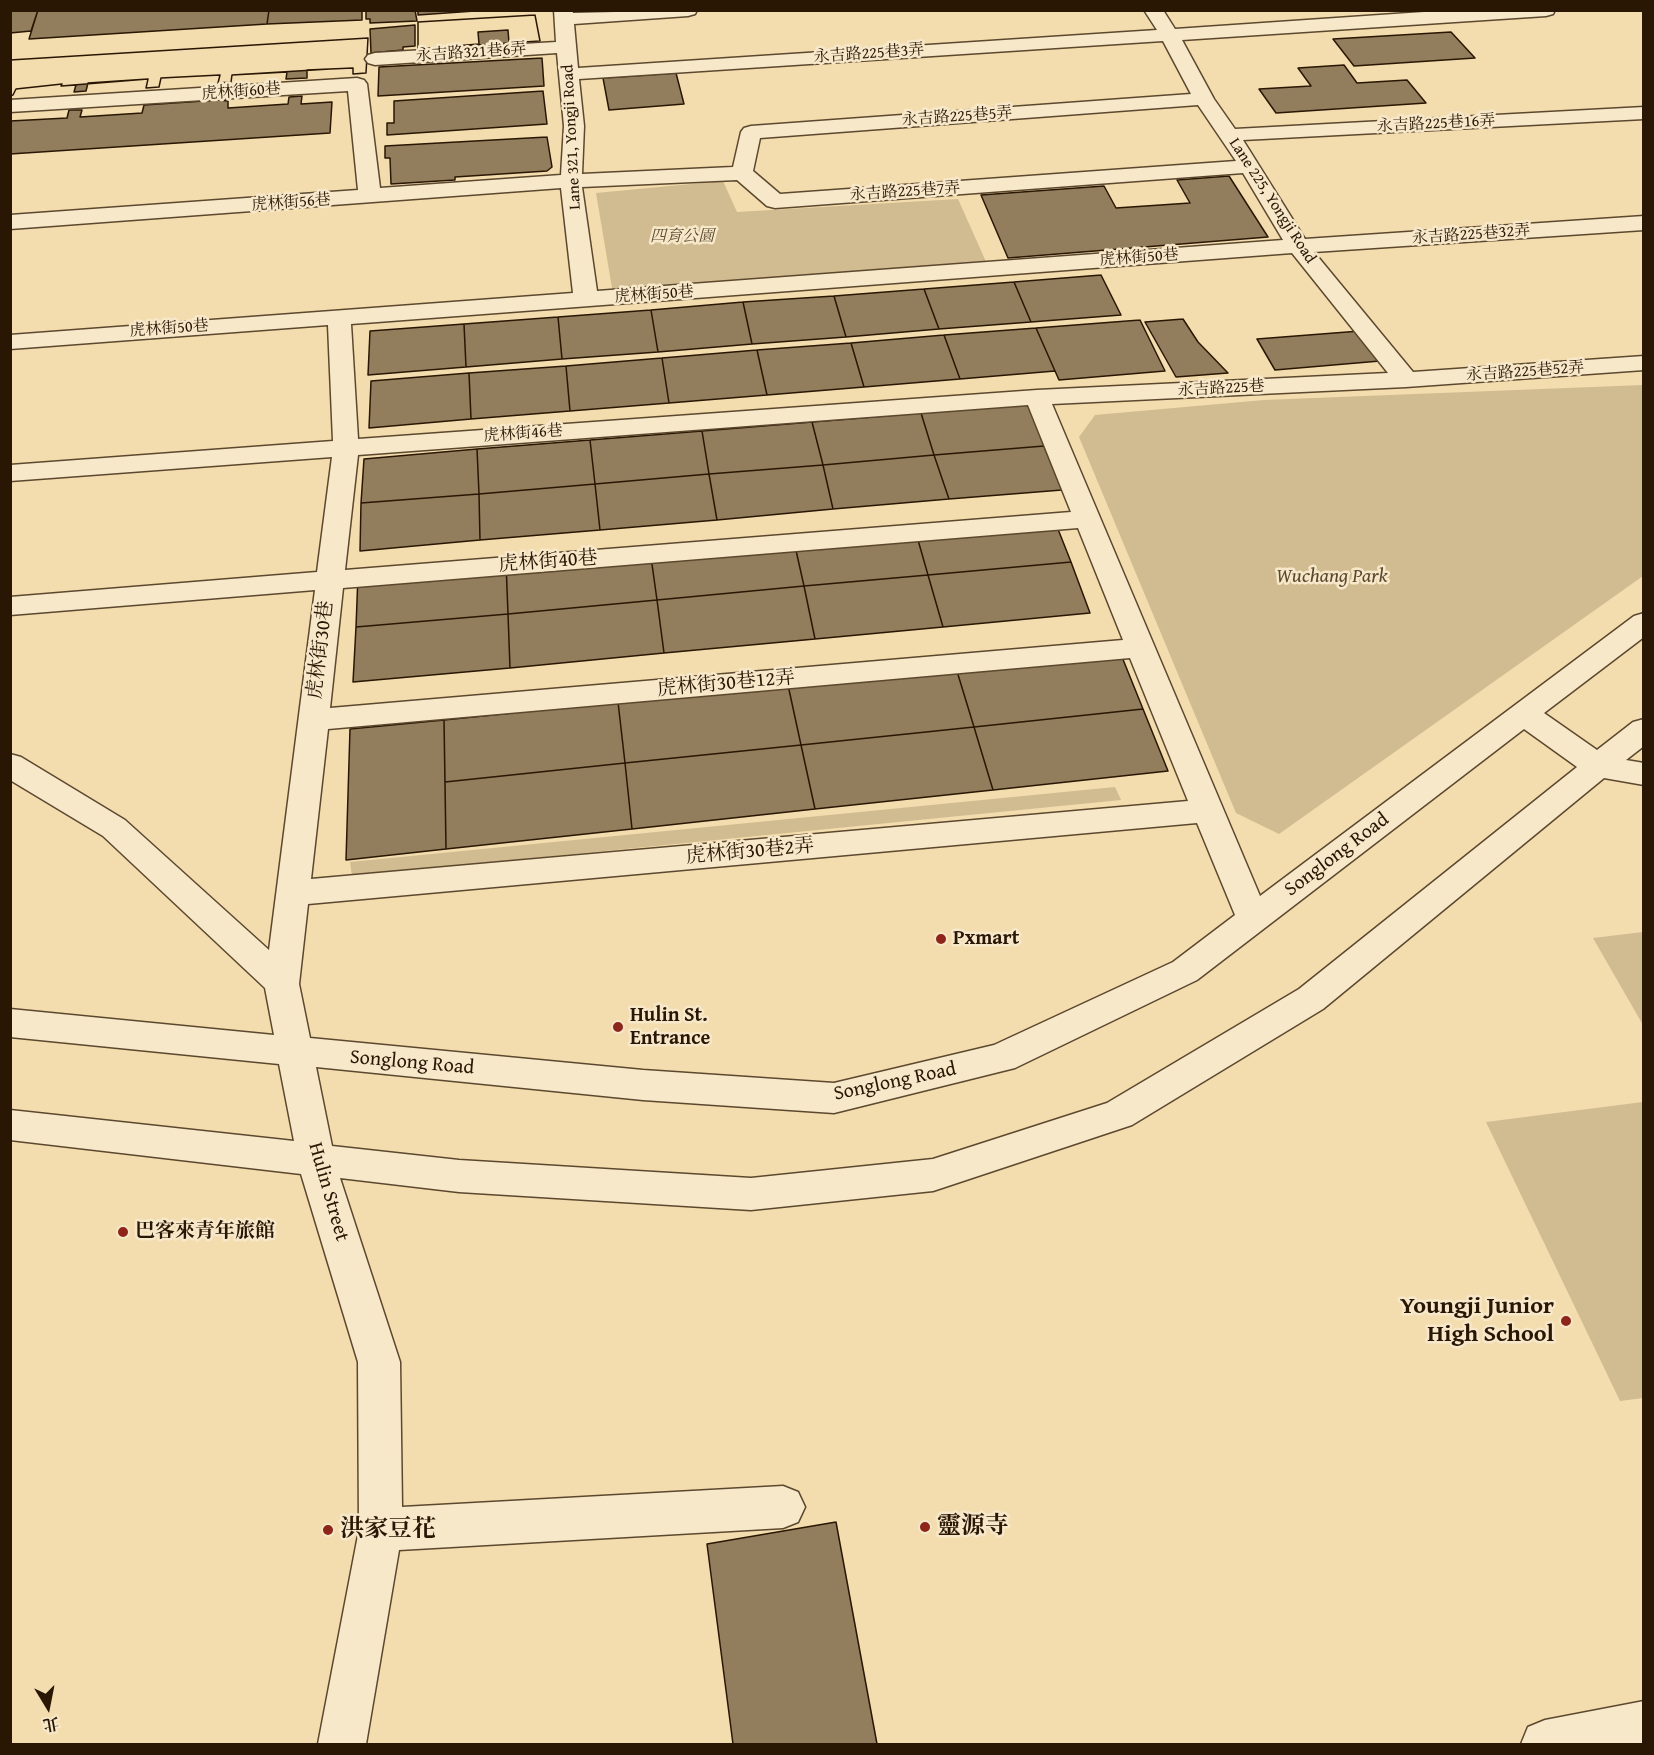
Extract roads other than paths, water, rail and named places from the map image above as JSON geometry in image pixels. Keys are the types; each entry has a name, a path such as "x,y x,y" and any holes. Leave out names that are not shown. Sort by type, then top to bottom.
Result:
{"street":[{"path":"564,15 688,10"},
{"name":"Lane 225, Yongji Road","path":"1153,10 1169,34 1204,99 1250,166 1298,246 1406,380"},
{"name":"永吉路225巷3弄","path":"569,74 1454,13 1546,10"},
{"name":"Lane 321, Yongji Road","path":"564,15 574,126 571,181 586,300"},
{"name":"永吉路321巷6弄","path":"375,59 567,47"},
{"name":"虎林街60巷","path":"10,106 357,84 370,197"},
{"name":"永吉路225巷5弄","path":"742,173 751,132 1204,99"},
{"name":"永吉路225巷16弄","path":"1229,135 1644,113"},
{"name":"永吉路225巷7弄","path":"742,173 775,201 1250,166"},
{"path":"571,181 742,173"},
{"name":"虎林街56巷","path":"10,222 571,181"},
{"name":"永吉路225巷32弄","path":"1298,246 1644,223"},
{"name":"虎林街50巷","path":"10,342 1298,246"},
{"name":"虎林街30巷","path":"282,983 346,447 339,317"},
{"name":"永吉路225巷52弄","path":"1406,380 1644,363"},
{"name":"永吉路225巷","path":"1037,397 1406,380"},
{"path":"1037,397 1253,920"},
{"name":"虎林街46巷","path":"10,473 1037,397"},
{"name":"虎林街40巷","path":"10,606 1086,519"},
{"name":"Songlong Road","path":"10,1023 643,1085 834,1098 1002,1058 1185,972 1644,622"},
{"name":"虎林街30巷12弄","path":"313,720 1139,648"},
{"path":"1523,713 1598,766 1644,774"},
{"path":"10,1125 459,1176 751,1194 933,1175 1119,1114 1311,999 1644,729"},
{"path":"10,765 114,828 282,983"},
{"name":"虎林街30巷2弄","path":"292,893 1207,811"},
{"name":"Hulin Street","path":"282,983 316,1161 379,1362 381,1530 342,1744"},
{"path":"381,1530 783,1507"},
{"path":"1545,1744 1644,1724"}],"place":[{"name":"Pxmart","path":"941,939"},
{"name":"Hulin St. Entrance","path":"618,1027"},
{"name":"巴客來青年旅館","path":"123,1232"},
{"name":"Youngji Junior High School","path":"1566,1321"},
{"name":"靈源寺","path":"925,1527"},
{"name":"洪家豆花","path":"328,1530"}],"park label":[{"name":"四育公園","path":"682,237"},
{"name":"Wuchang Park","path":"1332,577"}]}
